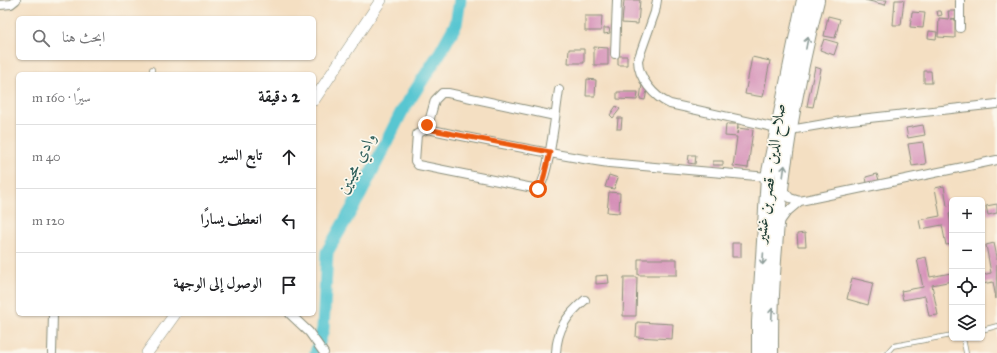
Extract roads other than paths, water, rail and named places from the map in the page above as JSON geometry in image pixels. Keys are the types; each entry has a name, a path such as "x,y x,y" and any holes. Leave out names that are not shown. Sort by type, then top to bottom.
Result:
{"highway":[{"path":"759,353 759,322 768,177 784,129 804,0"},
{"name":"صلاح الدين - قصر بن غشير","path":"771,353 771,323 777,225 782,189 784,129 817,0"}],"street":[{"path":"0,5 11,4 16,0"},
{"path":"316,97 381,0"},
{"path":"615,54 617,0"},
{"path":"657,0 638,60 638,68 655,95 662,101 670,104 784,129 997,104"},
{"path":"960,0 960,28"},
{"path":"559,90 550,152 542,185 538,189 527,188 416,163 414,158 417,134 427,129 550,152 589,160 634,166 768,177"},
{"path":"427,129 435,100 438,95 442,93 555,116"},
{"path":"782,189 790,198 800,201 997,160"},
{"path":"777,225 787,212 800,201"},
{"path":"556,353 560,328 574,309 585,300"},
{"path":"52,353 53,316"},
{"path":"152,350 174,316"},
{"path":"292,316 309,332 324,352"}],"lane":[{"path":"985,329 997,326"},
{"path":"887,353 893,346 949,336"},
{"path":"964,341 966,353"}],"waterway":[{"name":"وادي مجينين","path":"316,353 323,329 327,252 360,195 401,113 441,51 456,24 460,0"}]}
